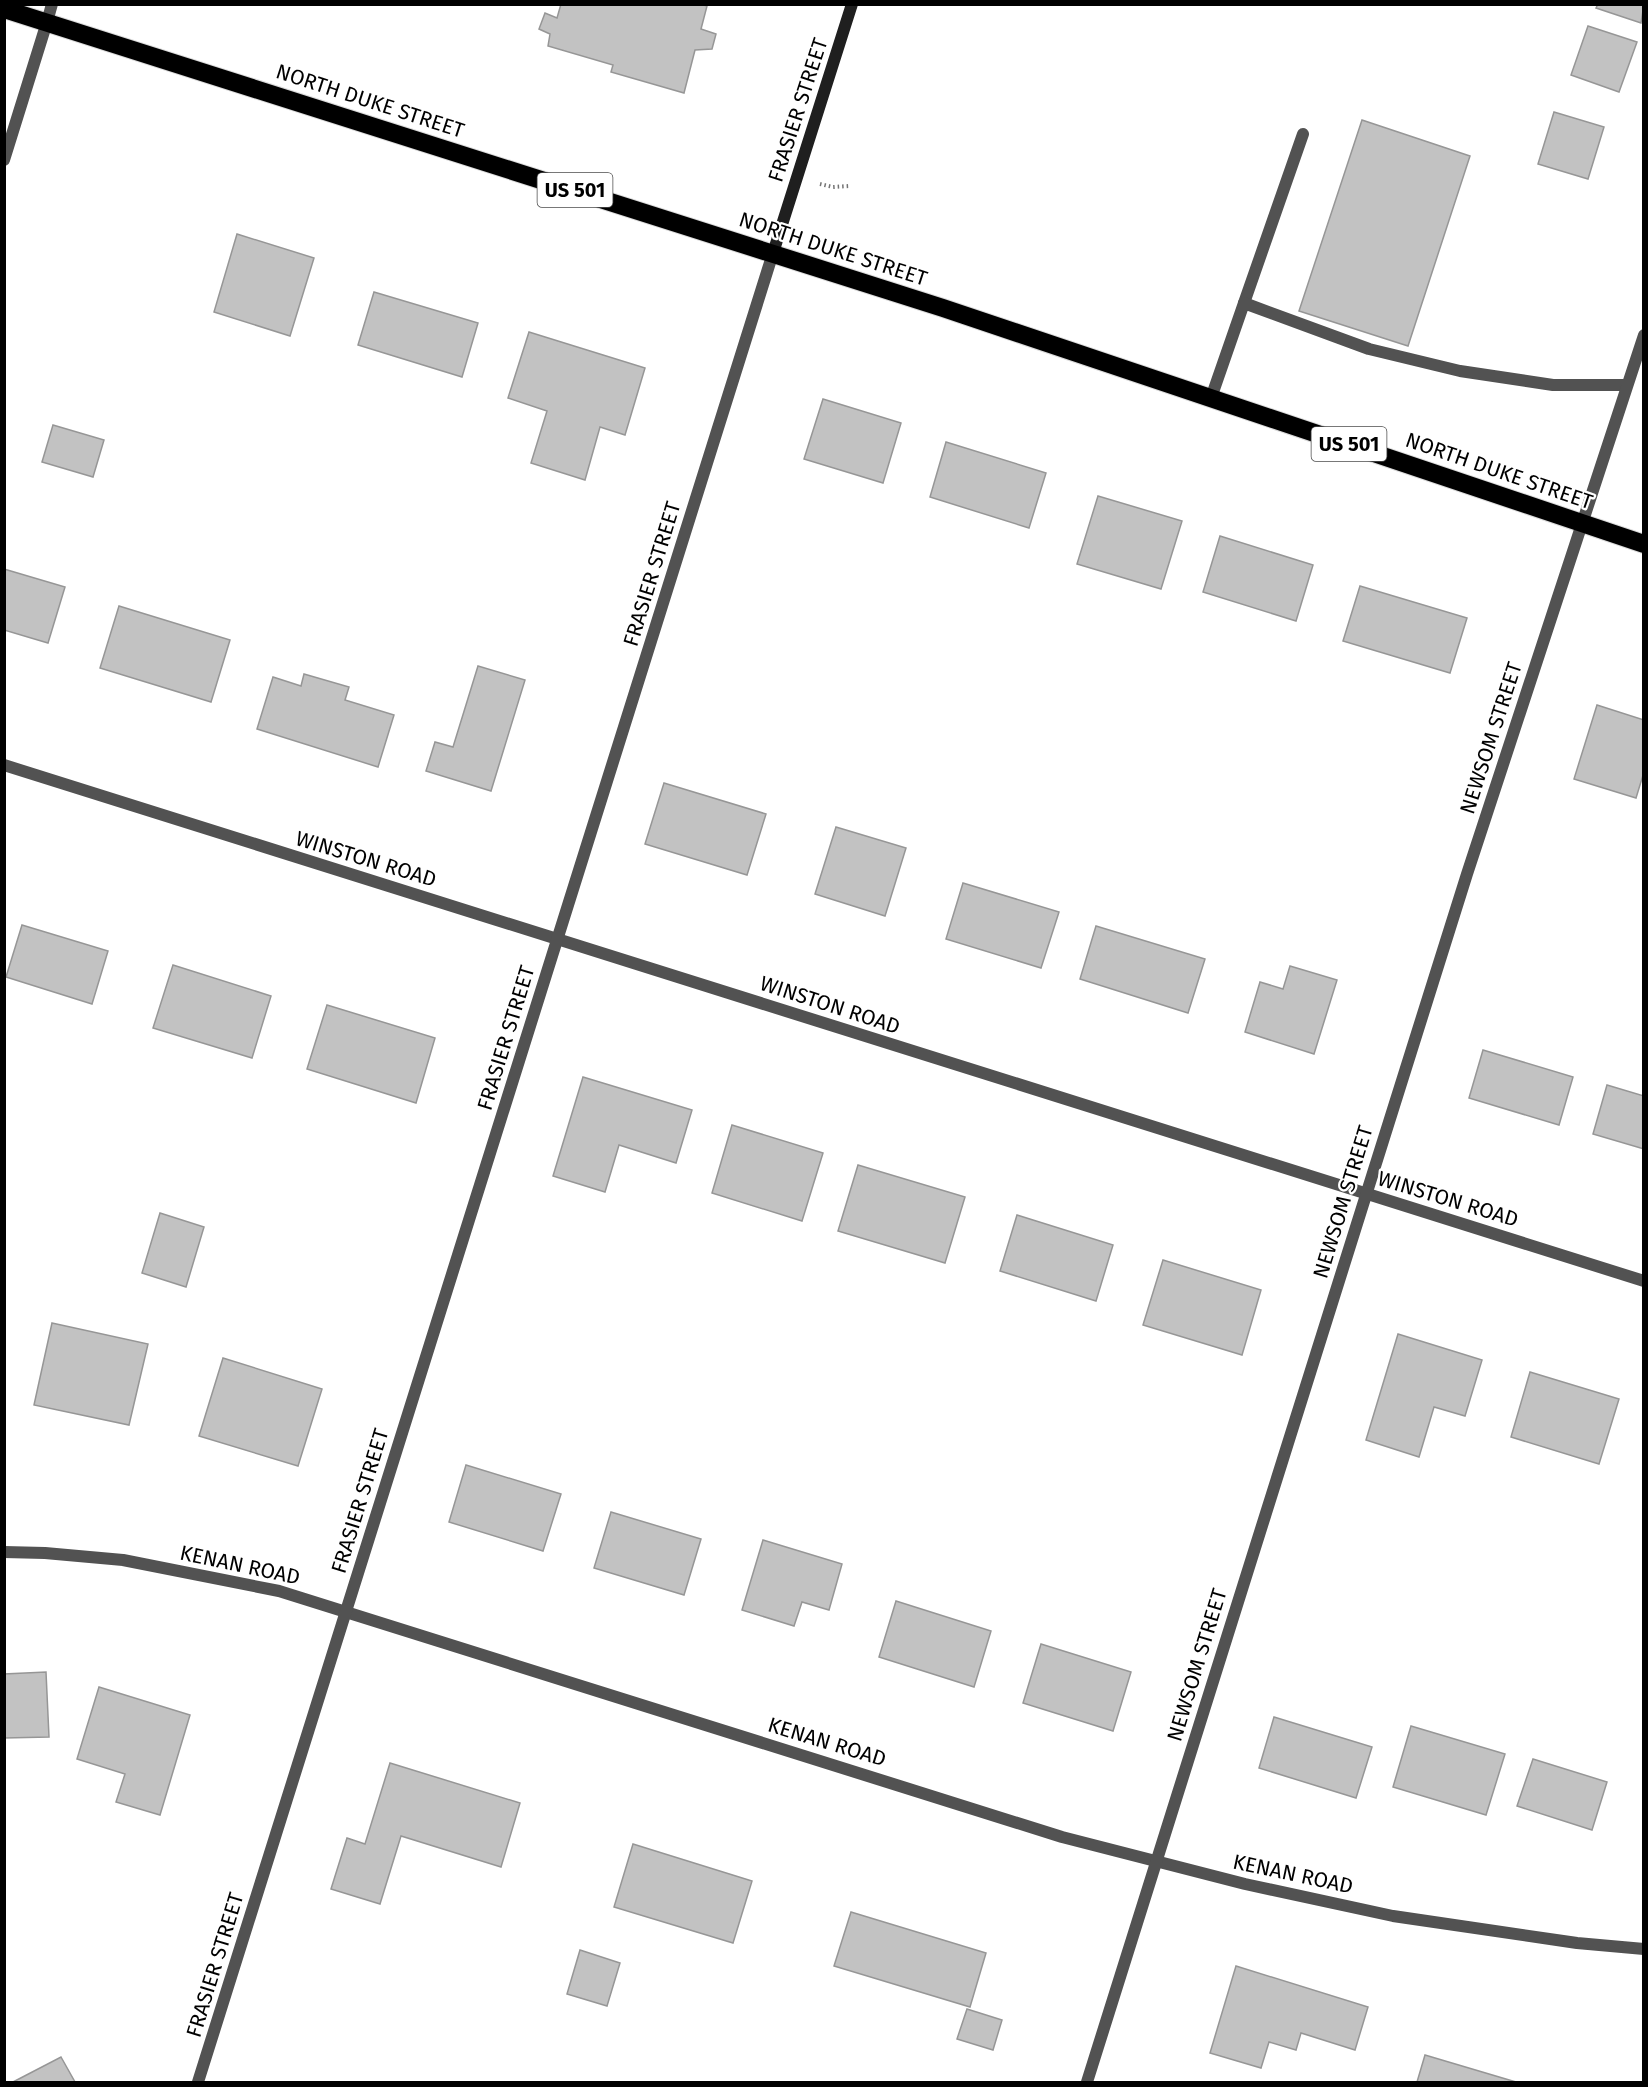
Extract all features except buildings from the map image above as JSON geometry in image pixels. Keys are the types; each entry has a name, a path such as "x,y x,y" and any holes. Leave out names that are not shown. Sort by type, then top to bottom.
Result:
{"highway":[{"name":"NORTH DUKE STREET","path":"4,9 943,308 1644,544"}],"street":[{"path":"4,160 52,4"},
{"name":"FRASIER STREET","path":"198,2082 852,4"},
{"path":"1211,398 1303,134"},
{"path":"1244,303 1369,348 1460,371 1553,385 1627,385"},
{"name":"NEWSOM STREET","path":"1087,2082 1467,874 1644,334"},
{"name":"WINSTON ROAD","path":"4,765 1644,1281"},
{"name":"KENAN ROAD","path":"4,1552 123,1560 279,1591 1062,1837 1245,1884 1393,1916 1577,1943 1644,1948"}]}
